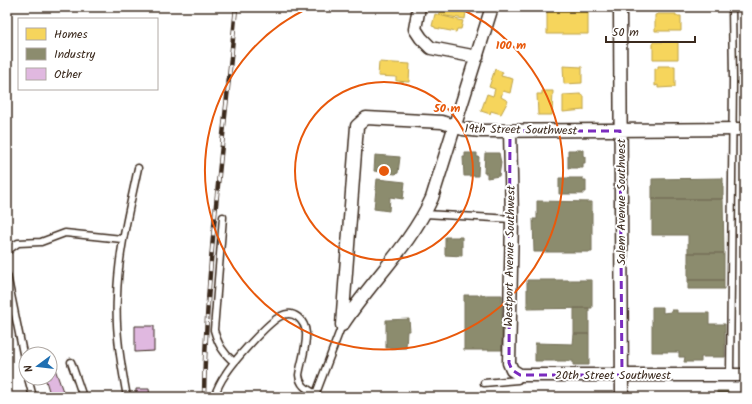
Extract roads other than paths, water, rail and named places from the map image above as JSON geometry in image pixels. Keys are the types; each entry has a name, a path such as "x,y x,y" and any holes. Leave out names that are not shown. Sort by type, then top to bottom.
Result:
{"street":[{"path":"419,7 415,29 421,38 431,48 477,57"},
{"path":"342,325 413,233 425,214 432,198 492,7"},
{"name":"Salem Avenue Southwest","path":"620,7 622,397"},
{"name":"19th Street Southwest","path":"342,325 357,126 366,118 442,122 475,130 745,130"},
{"name":"Westport Avenue Southwest","path":"510,131 512,219 509,363 512,370 520,375"},
{"name":"20th Street Southwest","path":"520,375 745,375"}],"lane":[{"path":"730,375 732,7"},
{"path":"126,397 119,354 117,298 122,239 138,168"},
{"path":"425,214 512,219"},
{"path":"223,216 214,330 217,341 224,353 234,362"},
{"path":"7,250 18,243 41,242 65,233 122,239"},
{"path":"7,275 22,346"},
{"path":"214,397 224,376 234,362 277,318 287,314 296,315 300,318 305,327 306,335 299,381 315,396 342,325"},
{"path":"71,362 83,397"},
{"name":"20th Street Southwest","path":"484,383 518,380 520,375"},
{"path":"30,386 33,397"}],"railway":[{"path":"204,397 205,348 216,202 236,7"}]}
